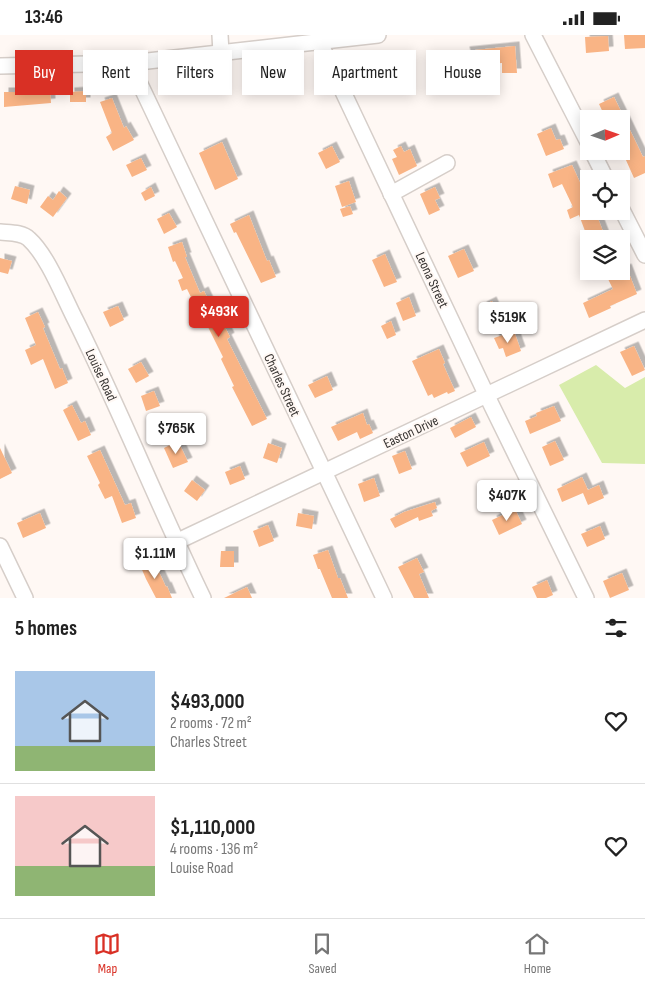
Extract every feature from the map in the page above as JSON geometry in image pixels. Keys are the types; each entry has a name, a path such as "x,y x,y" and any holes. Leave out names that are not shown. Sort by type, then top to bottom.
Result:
{"street":[{"path":"220,35 221,50"},
{"path":"232,51 276,41 319,41 378,35"},
{"path":"534,35 580,126"},
{"name":"Leona Street","path":"319,41 486,396 586,598"},
{"path":"0,65 83,64"},
{"name":"Charles Street","path":"145,95 384,598"},
{"path":"391,194 447,163"},
{"path":"627,220 645,255"},
{"name":"Louise Road","path":"0,232 16,233 26,237 40,252 93,357 176,543 203,598"},
{"name":"Easton Drive","path":"176,543 645,319"},
{"path":"0,546 25,598"}],"green space":[{"path":"596,365 625,388 645,377 645,464 602,463 559,385"}],"building":[{"path":"624,35 645,35 645,48 625,49"},
{"path":"608,36 609,51 586,53 585,37"},
{"path":"515,46 517,73 502,73 500,50 475,50"},
{"path":"83,91 83,95 86,95 86,102 70,102 70,95 73,95 73,92"},
{"path":"4,92 15,92 15,95 50,95 51,103 4,107"},
{"path":"614,97 620,110 602,110 599,104"},
{"path":"112,98 124,128 126,126 134,140 113,151 106,137 112,133 100,102"},
{"path":"551,128 556,140 560,139 564,149 546,156 537,134"},
{"path":"630,130 643,157 645,156 645,173 634,178 626,160 630,160"},
{"path":"222,142 238,179 215,190 199,153"},
{"path":"332,146 340,162 326,169 318,153"},
{"path":"401,146 404,152 410,149 417,166 399,175 392,159 397,157 393,150"},
{"path":"141,158 147,170 132,177 126,165"},
{"path":"572,165 580,182 580,218 579,215 570,219 567,210 573,207 562,184 553,188 548,174"},
{"path":"349,181 356,202 342,207 335,186"},
{"path":"15,186 30,190 27,204 11,199"},
{"path":"151,187 155,196 145,201 141,193"},
{"path":"435,187 440,198 435,200 440,210 429,215 420,194"},
{"path":"59,191 67,198 53,217 40,207 48,196 53,200"},
{"path":"350,206 353,214 343,217 340,209"},
{"path":"169,213 177,227 164,234 157,219"},
{"path":"249,215 267,261 269,260 276,277 261,283 236,232 234,233 230,224"},
{"path":"581,220 599,220 602,230 585,230"},
{"path":"182,242 187,257 185,257 200,293 204,291 220,325 223,323 230,337 227,339 267,419 252,426 232,387 234,386 221,359 223,357 203,317 201,318 187,289 182,291 178,280 183,278 175,261 173,262 168,247"},
{"path":"464,249 474,271 458,278 448,256"},
{"path":"385,254 397,282 384,287 372,260"},
{"path":"0,258 12,261 8,274 0,272"},
{"path":"630,276 637,294 589,318 583,303 613,289 608,280 630,280"},
{"path":"409,297 416,316 403,321 396,303"},
{"path":"492,301 496,310 487,315 482,306"},
{"path":"118,306 124,320 110,327 103,312"},
{"path":"38,312 60,369 62,368 68,383 55,389 43,359 31,365 25,350 36,345 25,318"},
{"path":"391,321 396,335 387,339 381,326"},
{"path":"514,331 521,351 506,357 503,348 499,349 494,338"},
{"path":"634,346 645,370 632,376 620,352"},
{"path":"439,349 445,363 443,364 455,391 448,394 447,392 434,398 432,394 428,396 412,361"},
{"path":"141,362 149,376 136,383 128,369"},
{"path":"327,376 333,390 315,398 308,385"},
{"path":"154,391 160,406 146,411 141,396"},
{"path":"72,405 81,423 85,421 91,435 78,441 63,410"},
{"path":"554,406 561,421 530,434 525,421 537,416 536,413"},
{"path":"363,413 367,425 369,424 373,433 360,439 357,432 338,441 331,427"},
{"path":"471,417 476,427 455,438 450,428"},
{"path":"178,441 188,462 173,468 164,448"},
{"path":"555,441 564,460 550,466 542,447"},
{"path":"484,442 490,456 467,467 460,453"},
{"path":"268,443 282,448 277,463 263,458"},
{"path":"0,448 12,473 0,479"},
{"path":"100,450 125,505 131,503 136,518 122,523 112,496 105,499 98,485 100,483 87,456"},
{"path":"405,451 412,469 399,474 392,456"},
{"path":"240,466 245,479 230,485 225,472"},
{"path":"582,477 588,490 599,485 604,498 588,505 583,493 562,502 557,489"},
{"path":"374,478 380,496 364,502 358,484"},
{"path":"192,480 205,490 197,501 184,491"},
{"path":"435,502 437,508 431,511 433,516 419,521 418,517 395,528 390,519 404,512"},
{"path":"515,509 522,524 499,535 492,520"},
{"path":"40,513 46,528 23,538 17,523"},
{"path":"298,513 314,516 312,529 296,526"},
{"path":"268,525 274,541 259,547 253,531"},
{"path":"600,526 605,539 587,547 581,534"},
{"path":"328,550 338,578 340,578 348,598 332,598 320,569 318,569 313,555"},
{"path":"221,551 234,551 234,567 220,567"},
{"path":"417,558 424,572 419,574 429,598 414,598 398,567"},
{"path":"153,559 172,598 156,598 146,579 140,565"},
{"path":"622,573 629,590 610,598 603,581"},
{"path":"547,580 553,595 546,598 537,598 532,587"},
{"path":"247,587 252,598 224,598"}]}
